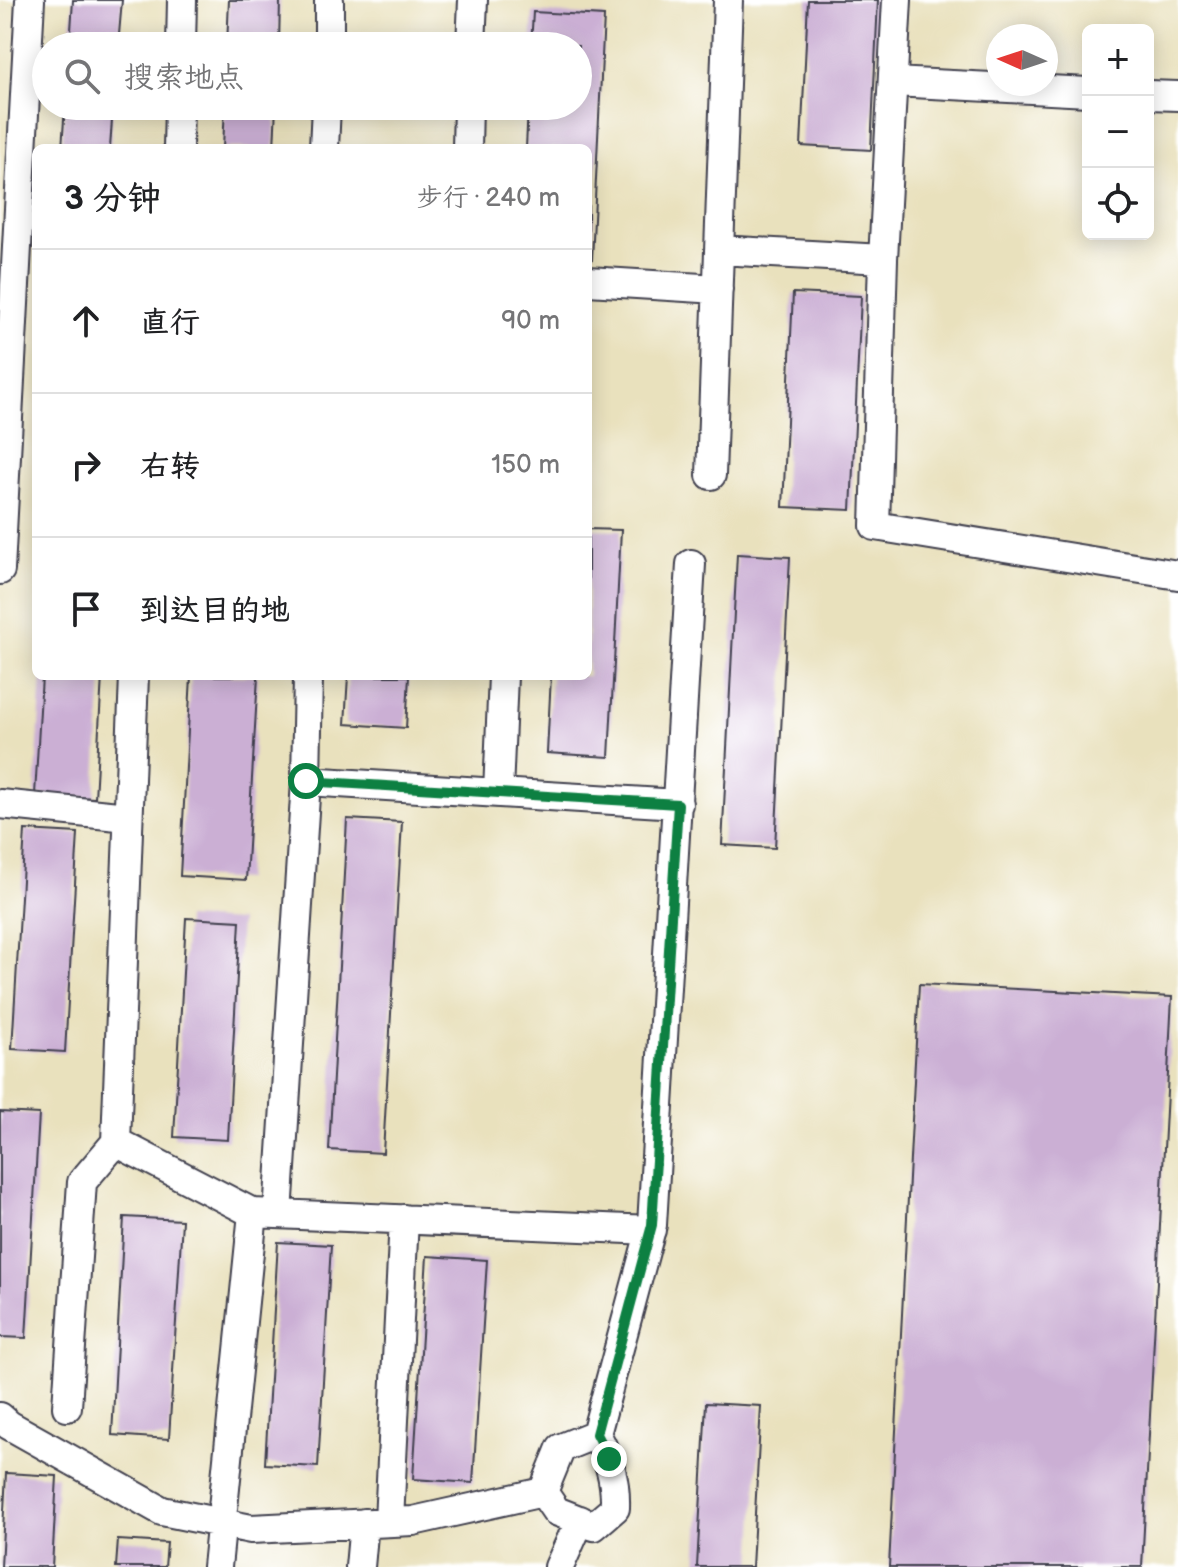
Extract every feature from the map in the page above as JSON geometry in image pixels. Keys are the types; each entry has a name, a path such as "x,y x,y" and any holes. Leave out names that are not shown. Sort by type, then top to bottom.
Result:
{"lane":[{"path":"0,570 30,0"},
{"path":"181,32 182,0"},
{"path":"329,0 330,32"},
{"path":"472,32 473,0"},
{"path":"711,475 728,0"},
{"path":"897,0 883,259 875,526 1178,575"},
{"path":"893,82 1082,92"},
{"path":"1154,95 1178,96"},
{"path":"178,144 179,120"},
{"path":"324,144 325,120"},
{"path":"467,144 468,120"},
{"path":"719,250 883,259"},
{"path":"592,281 718,289"},
{"path":"543,1492 556,1511 594,1526 615,1508 616,1491 609,1459 596,1434 651,1230 691,564"},
{"path":"67,1407 82,1182 116,1142 134,680"},
{"path":"217,1567 266,1214 306,781 308,680"},
{"path":"498,792 503,680"},
{"path":"306,781 678,804"},
{"path":"0,804 128,817"},
{"path":"116,1142 266,1214 651,1230"},
{"path":"360,1567 377,1522 404,1219"},
{"path":"0,1417 9,1425 162,1511 251,1529 413,1521 543,1492"},
{"path":"543,1492 561,1448 596,1434"},
{"path":"559,1567 580,1520"}],"building":[{"path":"73,0 122,0 119,32 71,32"},
{"path":"229,0 280,0 279,32 228,32"},
{"path":"808,0 878,0 871,150 801,146"},
{"path":"533,12 604,16 592,260 592,144 526,144 527,120 592,120 592,32 532,32"},
{"path":"64,120 112,120 110,144 62,144"},
{"path":"224,120 275,120 274,144 223,144"},
{"path":"793,293 861,296 851,510 783,507"},
{"path":"592,529 621,530 609,757 547,753 551,680 592,680"},
{"path":"737,554 790,557 775,848 722,845"},
{"path":"42,680 102,680 95,798 35,795"},
{"path":"191,680 258,680 246,880 180,876"},
{"path":"348,680 409,680 406,728 345,724"},
{"path":"347,819 402,822 383,1153 329,1150"},
{"path":"25,830 78,833 65,1052 12,1049"},
{"path":"186,918 240,921 228,1140 174,1137"},
{"path":"919,984 1172,997 1142,1567 889,1567"},
{"path":"0,1112 39,1114 26,1338 0,1337"},
{"path":"124,1217 182,1220 169,1439 112,1435"},
{"path":"278,1242 331,1245 318,1467 265,1464"},
{"path":"427,1256 487,1260 473,1483 413,1479"},
{"path":"706,1403 761,1406 752,1567 697,1567"},
{"path":"6,1473 57,1476 52,1567 1,1567"},
{"path":"118,1540 167,1543 165,1567 116,1567"}],"route":[{"path":"306,781 678,804 652,1225 596,1434 609,1459"}]}
